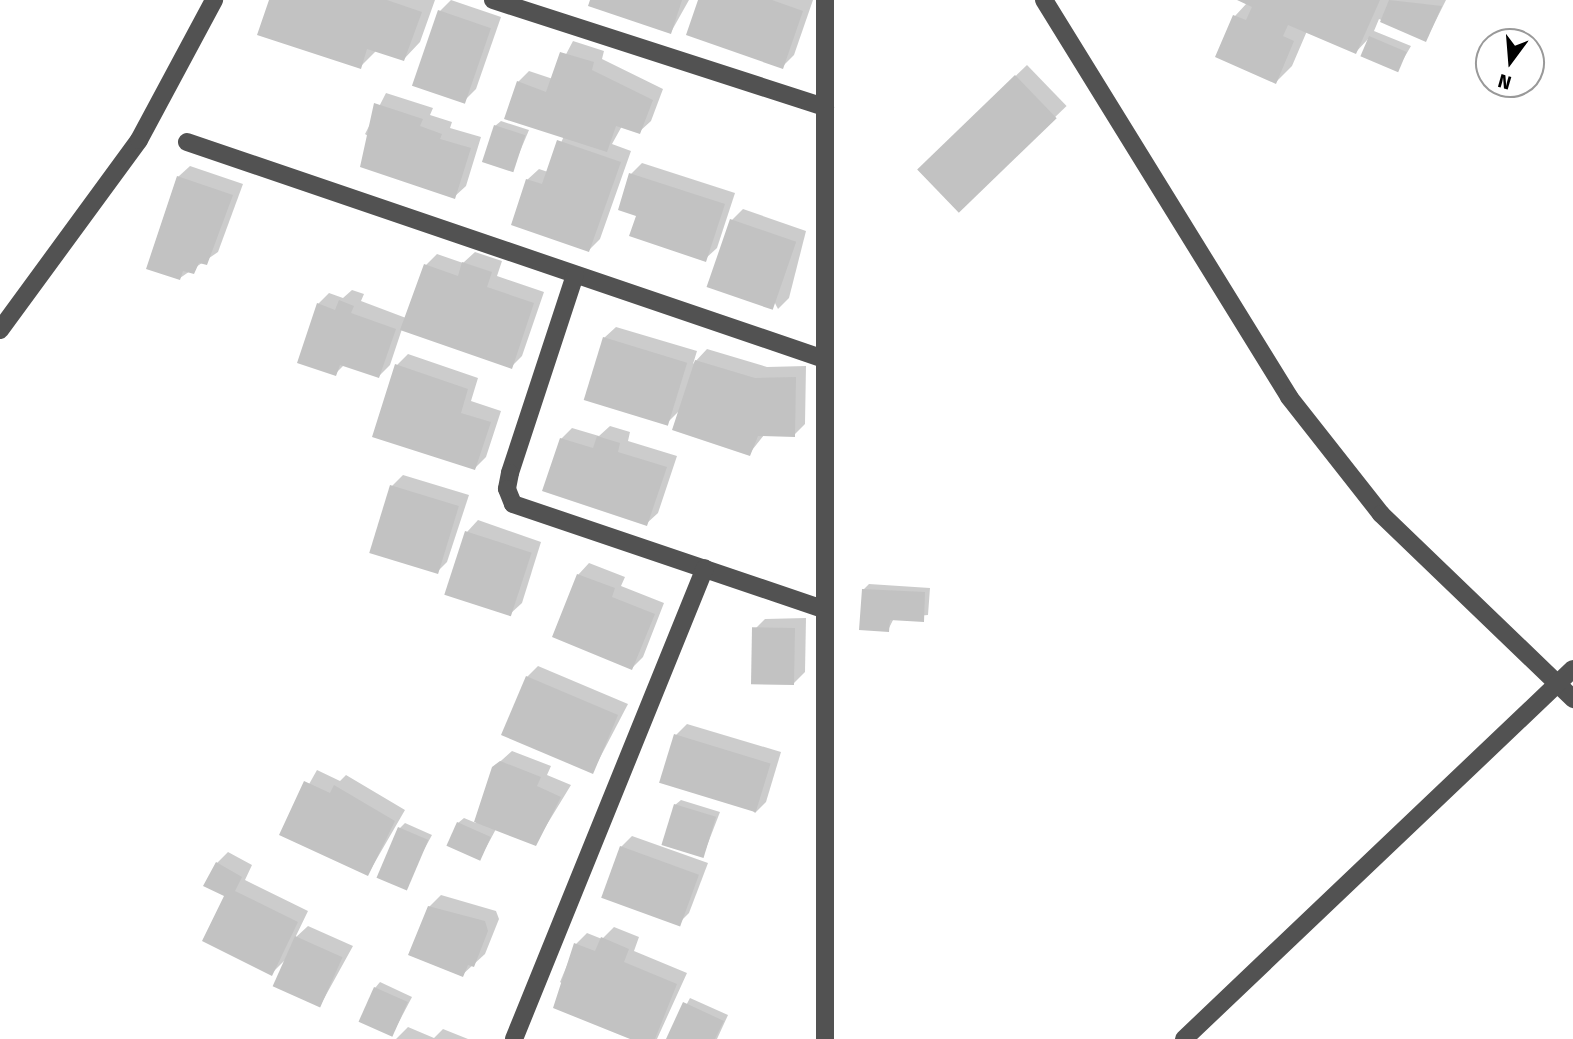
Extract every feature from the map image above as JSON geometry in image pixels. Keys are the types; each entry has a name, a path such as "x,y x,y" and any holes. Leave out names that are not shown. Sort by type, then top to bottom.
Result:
{"street":[{"path":"0,330 139,140 214,0"},
{"path":"493,0 825,107"},
{"path":"824,1039 825,0"},
{"path":"1044,0 1289,397 1381,514 1573,699"},
{"path":"187,142 824,359"},
{"path":"575,275 506,489 513,504 824,609"},
{"path":"514,1039 705,568"},
{"path":"1184,1039 1573,669"}],"building":[{"path":"269,0 387,0 422,12 404,61 367,49 361,69 257,35"},
{"path":"590,0 682,0 671,34 588,6"},
{"path":"698,0 772,0 803,11 783,69 686,35"},
{"path":"1237,0 1380,0 1356,54 1288,25 1283,36 1294,41 1276,84 1215,57 1233,15 1246,20 1252,7"},
{"path":"1389,0 1442,6 1426,42 1380,22"},
{"path":"438,10 491,28 465,104 412,86"},
{"path":"1369,36 1407,52 1398,72 1360,56"},
{"path":"560,52 594,62 592,70 653,100 640,134 616,126 607,152 504,119 517,81 546,92"},
{"path":"1015,75 1057,118 959,213 917,169"},
{"path":"374,103 423,119 420,126 442,134 440,139 471,148 455,199 360,167"},
{"path":"494,125 525,135 513,172 482,162"},
{"path":"557,140 621,162 589,252 511,225 526,179 542,184"},
{"path":"629,173 725,204 706,262 629,236 636,216 618,210"},
{"path":"177,176 233,195 207,265 199,263 194,274 183,271 180,280 146,269"},
{"path":"730,219 796,242 773,310 707,287"},
{"path":"462,262 492,272 487,287 534,303 512,369 400,330 424,264 458,276"},
{"path":"339,300 354,306 351,313 396,329 379,378 340,365 336,376 297,363 317,303 335,310"},
{"path":"603,337 687,363 668,426 584,400"},
{"path":"695,360 755,378 796,377 795,437 758,436 750,456 672,430"},
{"path":"395,364 468,389 461,413 491,422 475,470 372,437"},
{"path":"597,436 620,443 618,452 667,467 647,526 542,491 560,438 593,448"},
{"path":"390,485 459,506 438,574 369,553"},
{"path":"465,531 532,553 511,616 444,595"},
{"path":"577,574 615,588 612,597 655,614 632,670 552,637"},
{"path":"862,589 925,592 924,622 890,620 889,632 859,630"},
{"path":"752,627 795,628 794,685 751,684"},
{"path":"526,676 618,715 593,774 501,735"},
{"path":"674,734 771,764 756,812 659,783"},
{"path":"500,761 541,777 537,786 561,797 536,846 474,822 492,767"},
{"path":"304,781 330,793 334,785 395,821 368,876 279,835"},
{"path":"674,804 716,817 704,858 661,845"},
{"path":"457,822 491,837 480,861 446,846"},
{"path":"398,827 428,840 407,891 377,878"},
{"path":"620,846 699,875 680,926 601,898"},
{"path":"216,862 242,877 235,891 298,922 272,976 202,941 224,896 203,886"},
{"path":"428,906 485,921 488,931 474,967 468,965 463,977 408,955"},
{"path":"295,936 343,957 320,1007 273,986"},
{"path":"601,937 629,949 624,962 677,984 655,1039 630,1039 553,1008 574,943 595,951"},
{"path":"374,987 408,1002 392,1037 359,1022"},
{"path":"683,1002 724,1021 715,1039 666,1039"}]}
